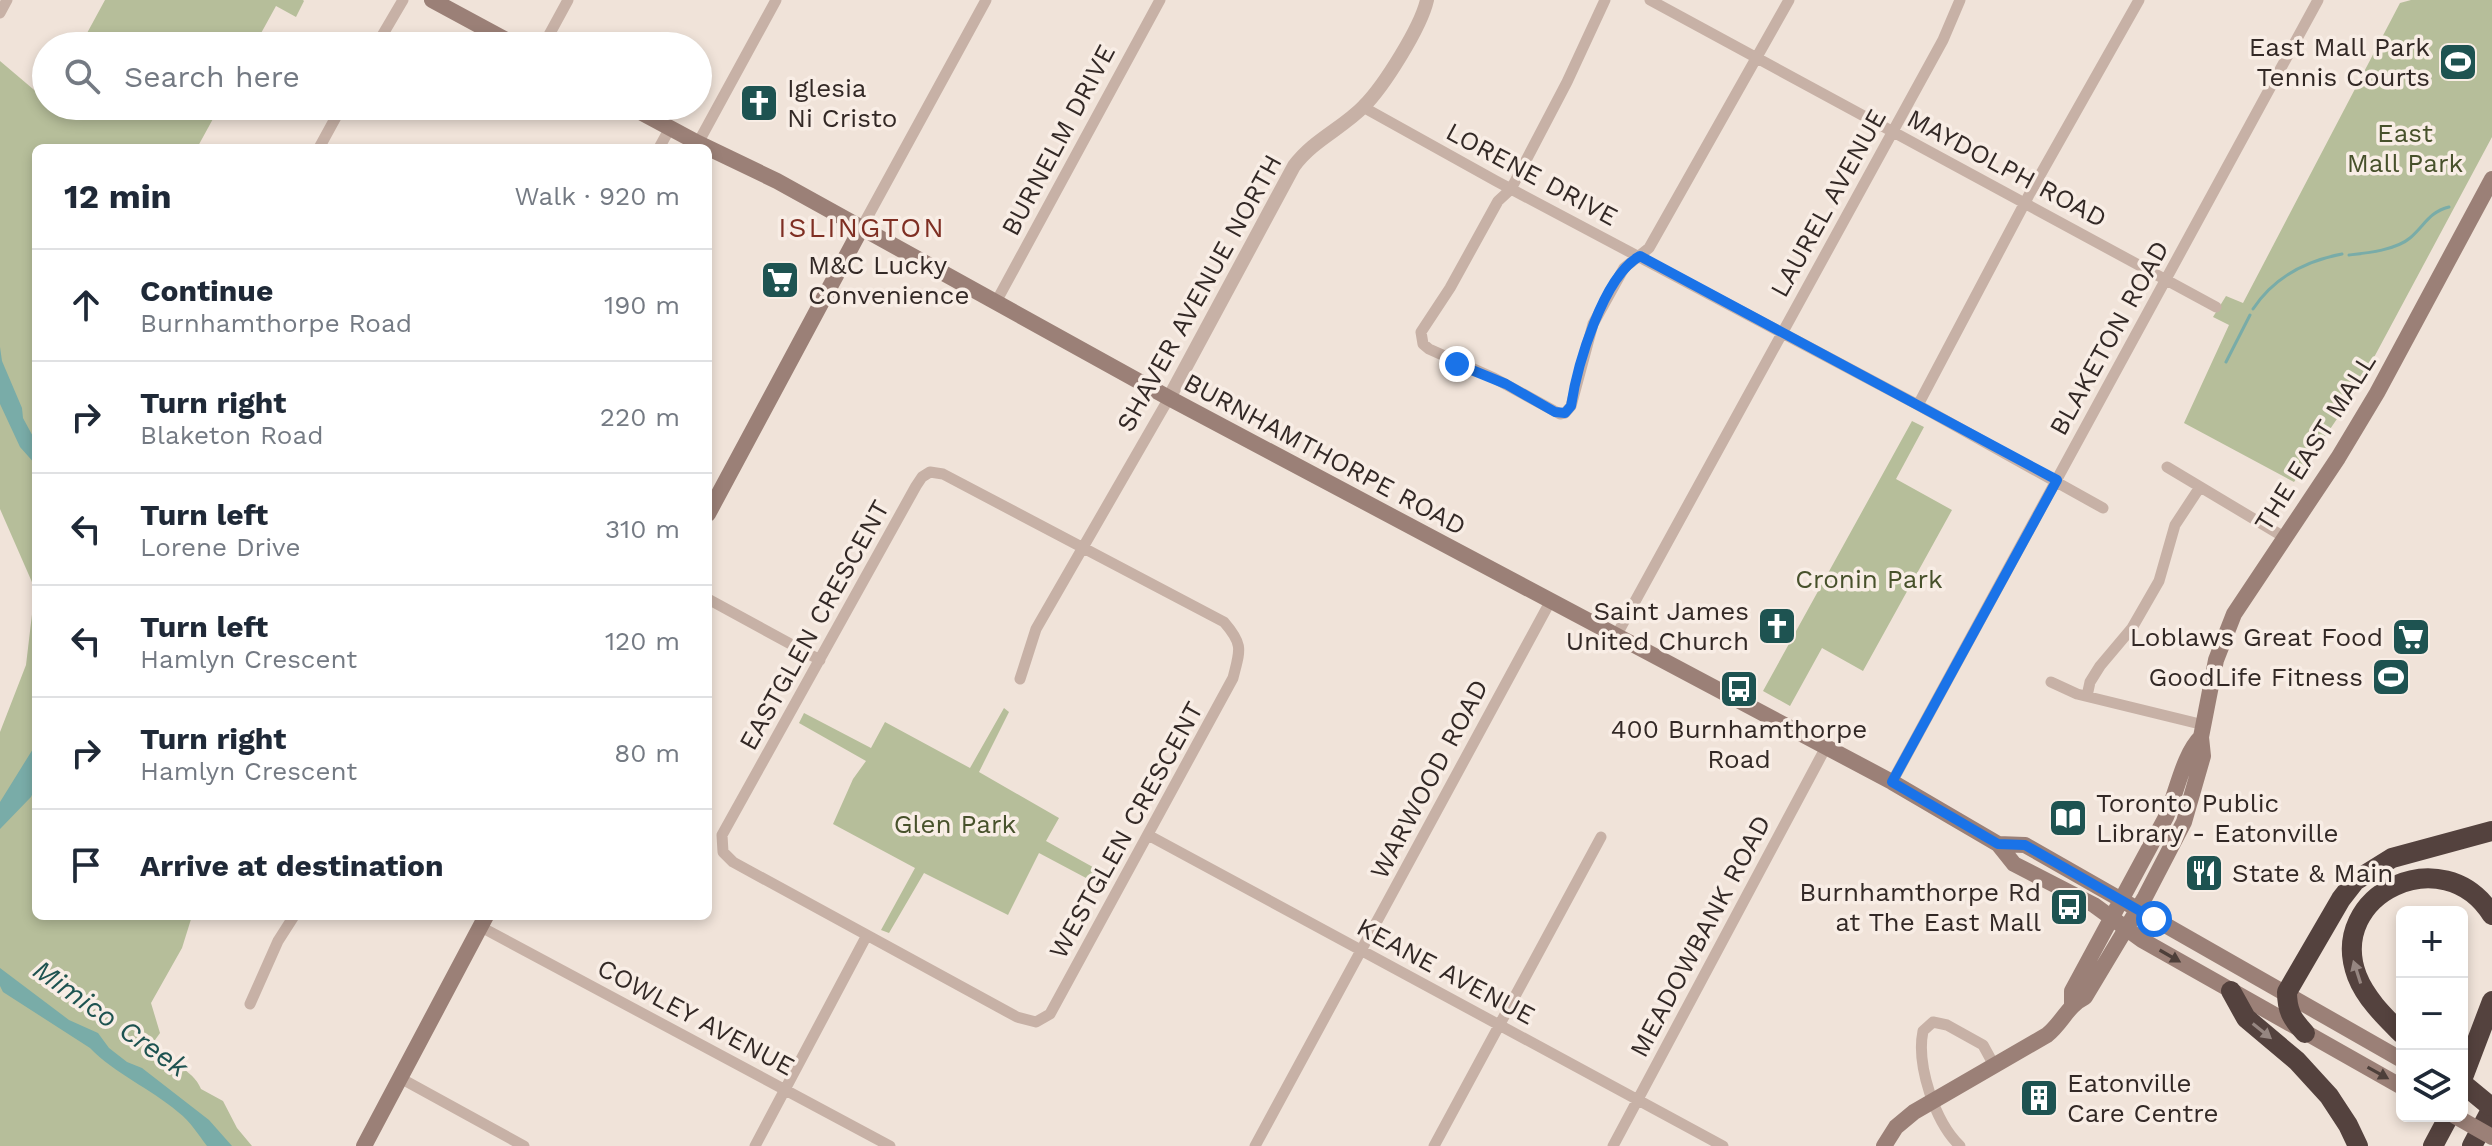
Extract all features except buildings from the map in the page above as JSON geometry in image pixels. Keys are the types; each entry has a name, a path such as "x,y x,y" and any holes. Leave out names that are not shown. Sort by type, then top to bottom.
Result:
{"highway":[{"path":"2305,1033 2287,1008 2287,992 2341,899 2355,881 2392,858 2492,831"},
{"path":"2396,1028 2375,1005 2356,973 2352,943 2363,915 2389,888 2412,878 2426,877 2450,880 2464,886 2478,897 2492,915"},
{"path":"2231,991 2246,1018 2297,1061 2329,1096 2358,1146"},
{"path":"2468,1065 2492,1001"},
{"path":"2468,1083 2492,1042"},
{"path":"2468,1086 2491,1107 2472,1146"},
{"path":"2433,1146 2447,1122"}],"main road":[{"path":"432,0 491,32"},
{"name":"BURNHAMTHORPE ROAD","path":"655,120 698,143"},
{"name":"BURNHAMTHORPE ROAD","path":"712,150 777,181 1169,398 1892,782 1998,844 2014,864 2094,905 2118,924 2231,991 2396,1084"},
{"name":"THE EAST MALL","path":"1884,1146 1903,1121 2051,1031 2072,1004 2072,991 2118,924 2137,909 2184,822 2203,756 2202,731 2216,660 2230,624 2241,602 2338,458 2377,393 2492,179"},
{"path":"712,507 862,227"},
{"name":"THE EAST MALL","path":"2118,924 2120,899 2166,817 2190,748 2202,731"},
{"name":"BURNHAMTHORPE ROAD","path":"1998,844 2025,845 2396,1056"},
{"path":"364,1146 483,921"},
{"path":"2468,1096 2491,1107"},
{"path":"2458,1122 2492,1137"}],"street":[{"path":"0,13 7,0"},
{"path":"384,32 403,0"},
{"path":"551,32 568,0"},
{"path":"712,117 776,0"},
{"path":"862,227 986,0"},
{"name":"BURNELM DRIVE","path":"996,302 1160,0"},
{"name":"SHAVER AVENUE NORTH","path":"1020,679 1036,629 1169,398 1294,166 1307,151 1363,107 1419,23 1427,0"},
{"path":"1605,0 1567,82 1511,189 1498,201 1450,288 1421,332 1423,344 1439,355 1494,378 1555,412 1565,413 1571,406 1593,324 1624,268 1649,248 1789,0"},
{"name":"MAYDOLPH ROAD","path":"1650,0 2216,307"},
{"name":"LAUREL AVENUE","path":"1616,636 1943,40 1960,0"},
{"path":"1918,405 2025,202 2139,0"},
{"name":"BLAKETON ROAD","path":"1892,782 2318,0"},
{"name":"LORENE DRIVE","path":"1363,107 2057,480 2103,508"},
{"path":"321,144 334,120"},
{"path":"698,143 711,120"},
{"path":"661,144 670,128"},
{"path":"2167,467 2284,537"},
{"name":"EASTGLEN CRESCENT","path":"867,935 733,862 723,852 722,835 916,486 927,473 943,474 1085,546"},
{"path":"2087,696 2090,682 2100,666 2132,628 2159,581 2175,525 2200,487"},
{"name":"WESTGLEN CRESCENT","path":"867,935 1017,1017 1036,1022 1050,1014 1233,678 1239,654 1238,638 1224,622 1085,546"},
{"path":"712,601 820,660"},
{"name":"WARWOOD ROAD","path":"1255,1146 1550,602"},
{"path":"2051,682 2068,691 2202,731"},
{"name":"MEADOWBANK ROAD","path":"1613,1146 1826,747"},
{"name":"KEANE AVENUE","path":"1148,835 1723,1146"},
{"path":"1434,1146 1601,837"},
{"path":"250,1004 278,941 291,920"},
{"name":"COWLEY AVENUE","path":"483,921 890,1146"},
{"path":"755,1146 867,935"},
{"path":"1960,1146 1950,1137 1931,1102 1921,1041 1923,1031 1928,1024 1939,1022 1979,1042 1995,1067"},
{"path":"402,1079 524,1146"}],"green space":[{"path":"105,0 304,1 296,17 276,6 262,32 88,32"},
{"name":"East Mall Park","path":"2411,0 2492,0 2492,137 2356,391 2294,482 2184,423 2229,325 2213,317 2226,296 2243,303 2400,3"},
{"path":"0,61 32,88 32,120 212,120 199,144 32,144 32,582 0,509"},
{"name":"Cronin Park","path":"1912,421 1924,427 1896,479 1952,510 1863,671 1822,648 1790,706 1763,691"},
{"path":"32,614 32,920 191,920 182,948 151,1003 160,1033 155,1040 201,1089 223,1101 237,1128 252,1146 0,1146 0,732 26,665"},
{"name":"Glen Park","path":"1004,708 1009,712 979,772 1059,818 1046,841 1109,876 1103,887 1039,853 1008,915 924,873 889,933 881,930 915,868 833,824 853,779 866,761 799,723 804,713 871,748 885,722 970,768"}],"water":[{"path":"0,347 2,361 32,435 32,460 20,447 0,404"},
{"path":"32,750 32,795 0,829 0,802"},
{"path":"0,968 69,1020 98,1033 109,1048 127,1062 142,1068 209,1120 232,1146 207,1146 187,1120 167,1103 3,992"}],"waterway":[{"path":"2349,255 2381,250 2404,242 2432,216 2449,207"},
{"path":"2253,309 2271,288 2292,272 2315,261 2342,254"},
{"path":"2226,362 2250,315"}],"place":[{"name":"East Mall Park Tennis Courts","path":"2458,62"},
{"name":"Iglesia Ni Cristo","path":"759,103"},
{"name":"M&C Lucky Convenience","path":"780,280"},
{"name":"Saint James United Church","path":"1777,626"},
{"name":"Loblaws Great Food","path":"2411,637"},
{"name":"GoodLife Fitness","path":"2391,677"},
{"name":"400 Burnhamthorpe Road","path":"1739,689"},
{"name":"Toronto Public Library - Eatonville","path":"2068,818"},
{"name":"State & Main","path":"2204,873"},
{"name":"Burnhamthorpe Rd at The East Mall","path":"2069,907"},
{"name":"Eatonville Care Centre","path":"2039,1098"}],"district":[{"name":"ISLINGTON","path":"862,227"}],"route":[{"path":"1457,364 1494,378 1555,412 1565,413 1571,406 1593,324 1624,268 1640,256 2057,480 1892,782 1998,844 2025,845 2154,919"}],"water label":[{"name":"Mimico Creek","path":"111,1018"}]}
